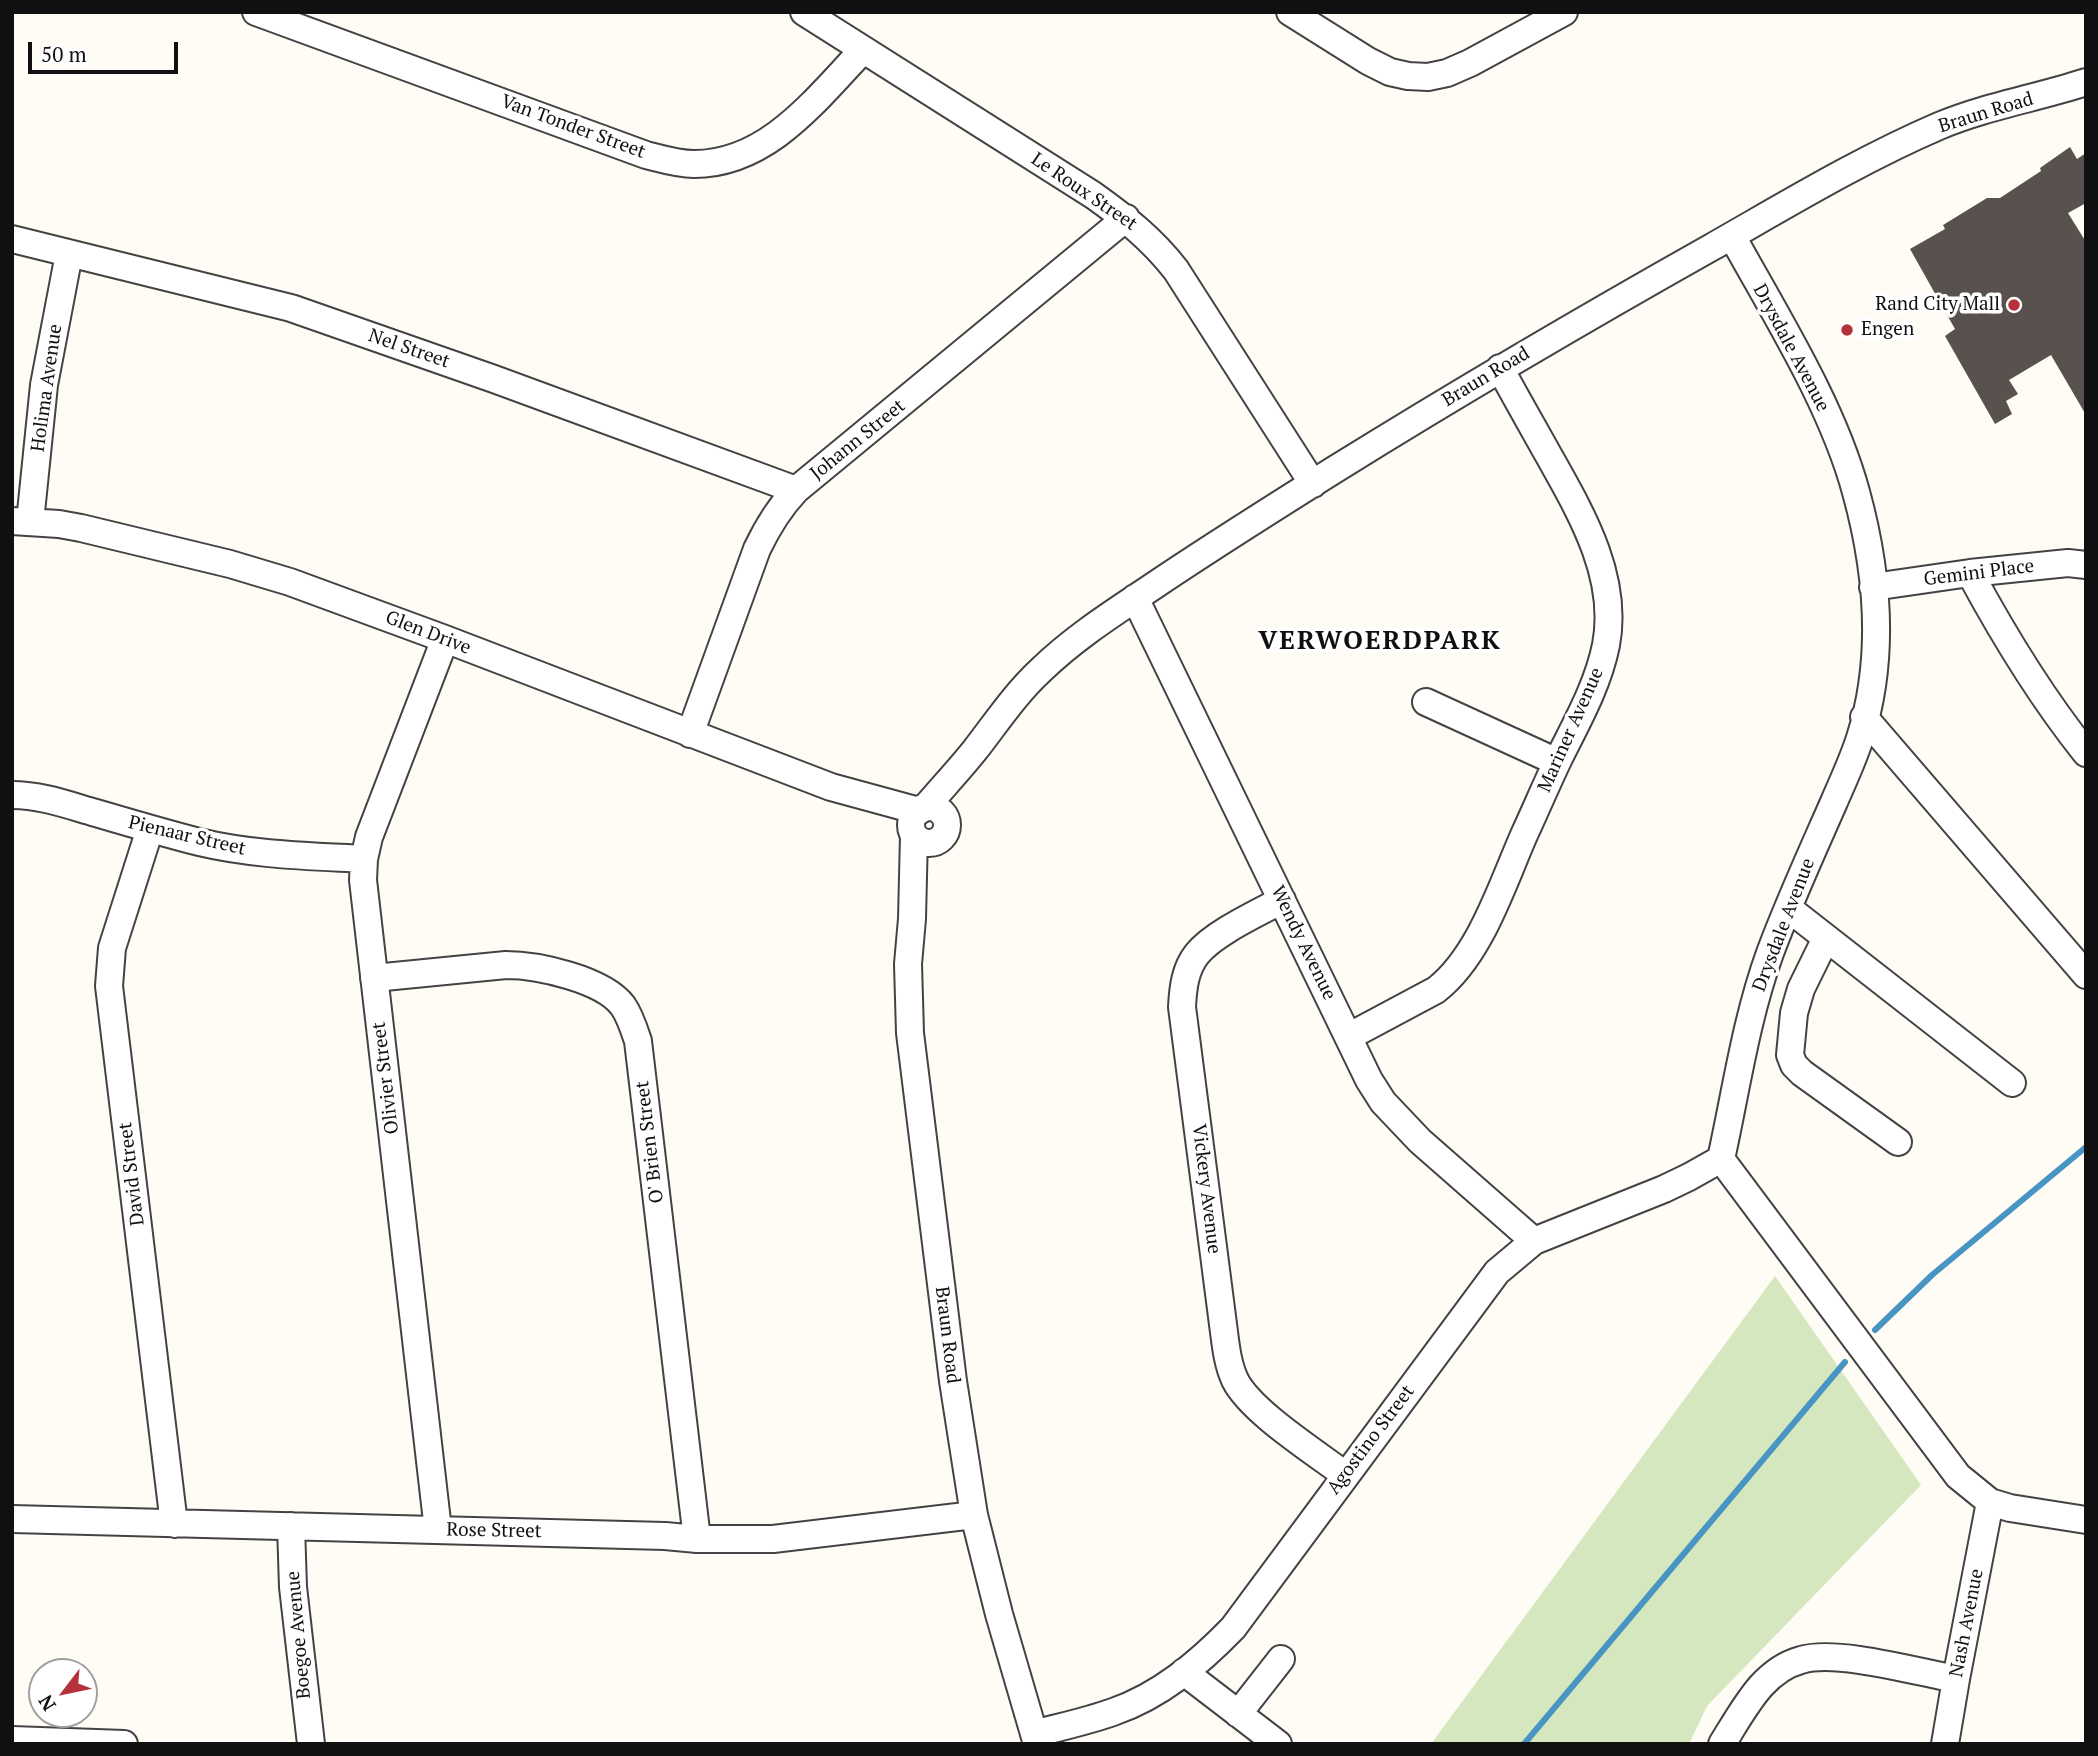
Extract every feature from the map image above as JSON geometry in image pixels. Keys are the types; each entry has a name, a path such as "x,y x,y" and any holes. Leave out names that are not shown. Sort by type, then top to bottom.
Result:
{"street":[{"name":"Van Tonder Street","path":"256,12 646,155 671,162 695,164 747,153 774,138 795,121 863,50"},
{"name":"Le Roux Street","path":"804,12 1093,195 1151,240 1175,270 1313,484"},
{"path":"1290,12 1390,72 1428,77 1447,73 1470,63 1564,12"},
{"path":"2056,92 2086,82"},
{"path":"2056,92 2086,96"},
{"name":"Braun Road","path":"1035,1739 974,1515 953,1381 910,1033 908,964 925,825 973,752 1016,695 1040,670 1069,645 1214,545 1500,368 1819,186 1937,127 2009,102 2056,92"},
{"name":"Johann Street","path":"690,734 757,549 775,515 796,490 1126,218"},
{"name":"Drysdale Avenue","path":"1721,1159 1754,1007 1769,955 1860,737 1875,664 1876,624 1867,541 1856,492 1842,449 1815,389 1732,236"},
{"name":"Nel Street","path":"12,239 291,308 507,383 796,490"},
{"name":"Holima Avenue","path":"21,522 69,254"},
{"name":"Mariner Avenue","path":"1348,1037 1436,990 1447,982 1467,959 1488,919 1557,762 1584,708 1600,666 1608,631 1607,597 1596,550 1579,510 1500,368"},
{"name":"Glen Drive","path":"21,522 81,528 230,564 290,582 445,639 925,825"},
{"name":"Gemini Place","path":"1873,587 1970,573 2068,563 2086,565"},
{"path":"1970,573 2035,684 2086,753"},
{"name":"Wendy Avenue","path":"1135,598 1369,1080 1383,1102 1420,1141 1534,1241"},
{"name":"Olivier Street","path":"438,1530 365,898 364,859 369,837 445,639"},
{"path":"1426,702 1557,762"},
{"path":"1864,717 2086,975"},
{"name":"Pienaar Street","path":"12,794 49,799 202,843 242,850 364,859"},
{"name":"David Street","path":"150,829 112,948 109,986 174,1524"},
{"name":"Vickery Avenue","path":"1282,900 1210,942 1197,954 1184,985 1182,1007 1228,1362 1241,1390 1267,1416 1345,1475"},
{"path":"1788,908 2012,1083"},
{"path":"1826,938 1801,989 1794,1013 1790,1055 1794,1065 1802,1073 1898,1142"},
{"name":"O' Brien Street","path":"374,978 526,965 552,970 589,983 621,1004 631,1021 638,1041 697,1539"},
{"path":"1721,1159 1958,1476 1990,1502 2086,1521"},
{"name":"Agostino Street","path":"1035,1739 1142,1700 1184,1672 1233,1628 1497,1272 1534,1241 1664,1189 1721,1159"},
{"name":"Nash Avenue","path":"1945,1744 1990,1502"},
{"name":"Rose Street","path":"12,1519 773,1539 974,1515"},
{"name":"Boegoe Avenue","path":"291,1526 293,1587 311,1744"},
{"path":"1722,1744 1762,1686 1787,1665 1803,1659 1845,1658 1956,1679"},
{"path":"1238,1714 1281,1659"},
{"path":"1184,1672 1278,1744"},
{"path":"12,1740 124,1744"}],"green space":[{"path":"1775,1276 1921,1485 1707,1706 1689,1744 1431,1744"}],"building":[{"name":"Rand City Mall","path":"2070,147 2077,159 2086,153 2086,203 2068,213 2086,242 2086,415 2051,355 2009,380 2018,394 2006,401 2012,414 1995,424 1945,336 1955,329 1910,249 1945,229 1943,225 1987,198 2000,198 2041,171 2040,168"}],"waterway":[{"path":"1875,1330 1932,1275 2086,1147"},
{"path":"1524,1744 1845,1362"}],"place":[{"name":"Rand City Mall","path":"2014,305"},
{"name":"Engen","path":"1847,330"}],"district":[{"name":"VERWOERDPARK","path":"1380,642"}]}
